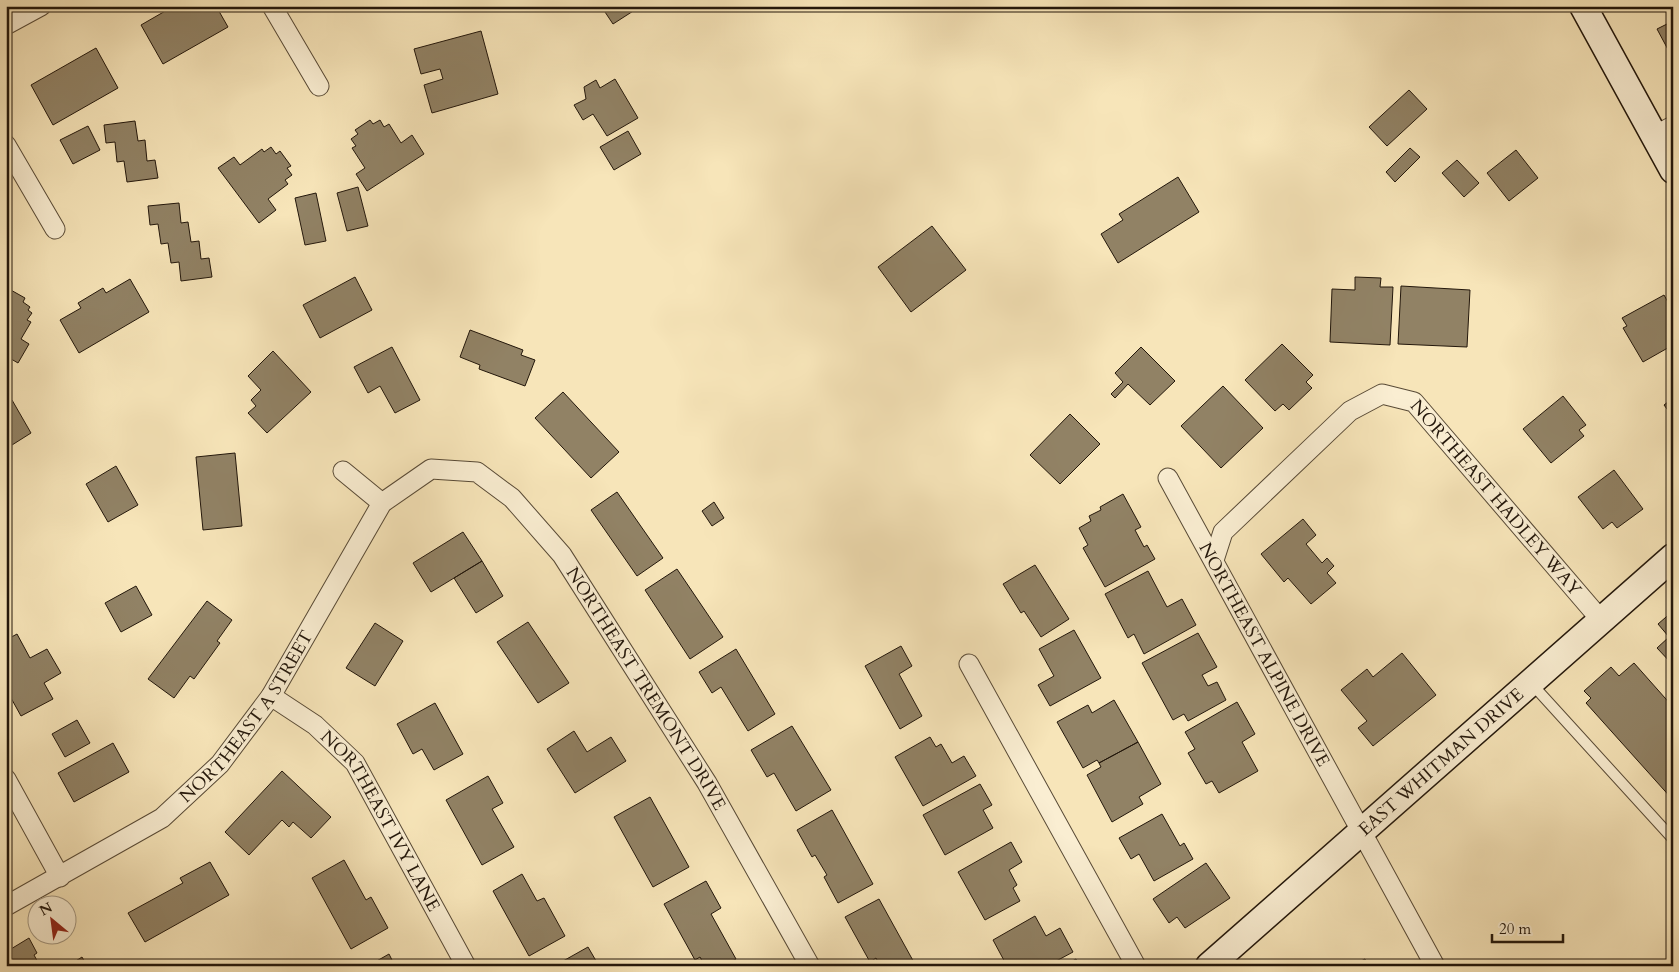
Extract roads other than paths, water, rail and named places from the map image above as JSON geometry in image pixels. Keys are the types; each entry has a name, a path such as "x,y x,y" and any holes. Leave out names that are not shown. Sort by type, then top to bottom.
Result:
{"main road":[{"path":"1583,6 1663,131 1673,170"},
{"name":"EAST WHITMAN DRIVE","path":"1208,966 1673,557"}],"street":[{"path":"6,26 41,6"},
{"path":"272,6 318,86"},
{"path":"6,145 55,229"},
{"name":"NORTHEAST HADLEY WAY","path":"1214,560 1223,532 1350,410 1382,394 1414,402 1601,620"},
{"name":"NORTHEAST A STREET","path":"6,906 162,818 220,764 271,696 382,503 431,469"},
{"name":"NORTHEAST TREMONT DRIVE","path":"431,469 477,472 512,498 562,555 707,784 810,966"},
{"path":"343,471 382,503"},
{"name":"NORTHEAST ALPINE DRIVE","path":"1168,478 1435,966"},
{"path":"969,664 1136,966"},
{"name":"NORTHEAST IVY LANE","path":"271,696 315,725 355,762 466,966"},
{"path":"6,778 60,877"}],"lane":[{"path":"1531,682 1673,839"}]}
